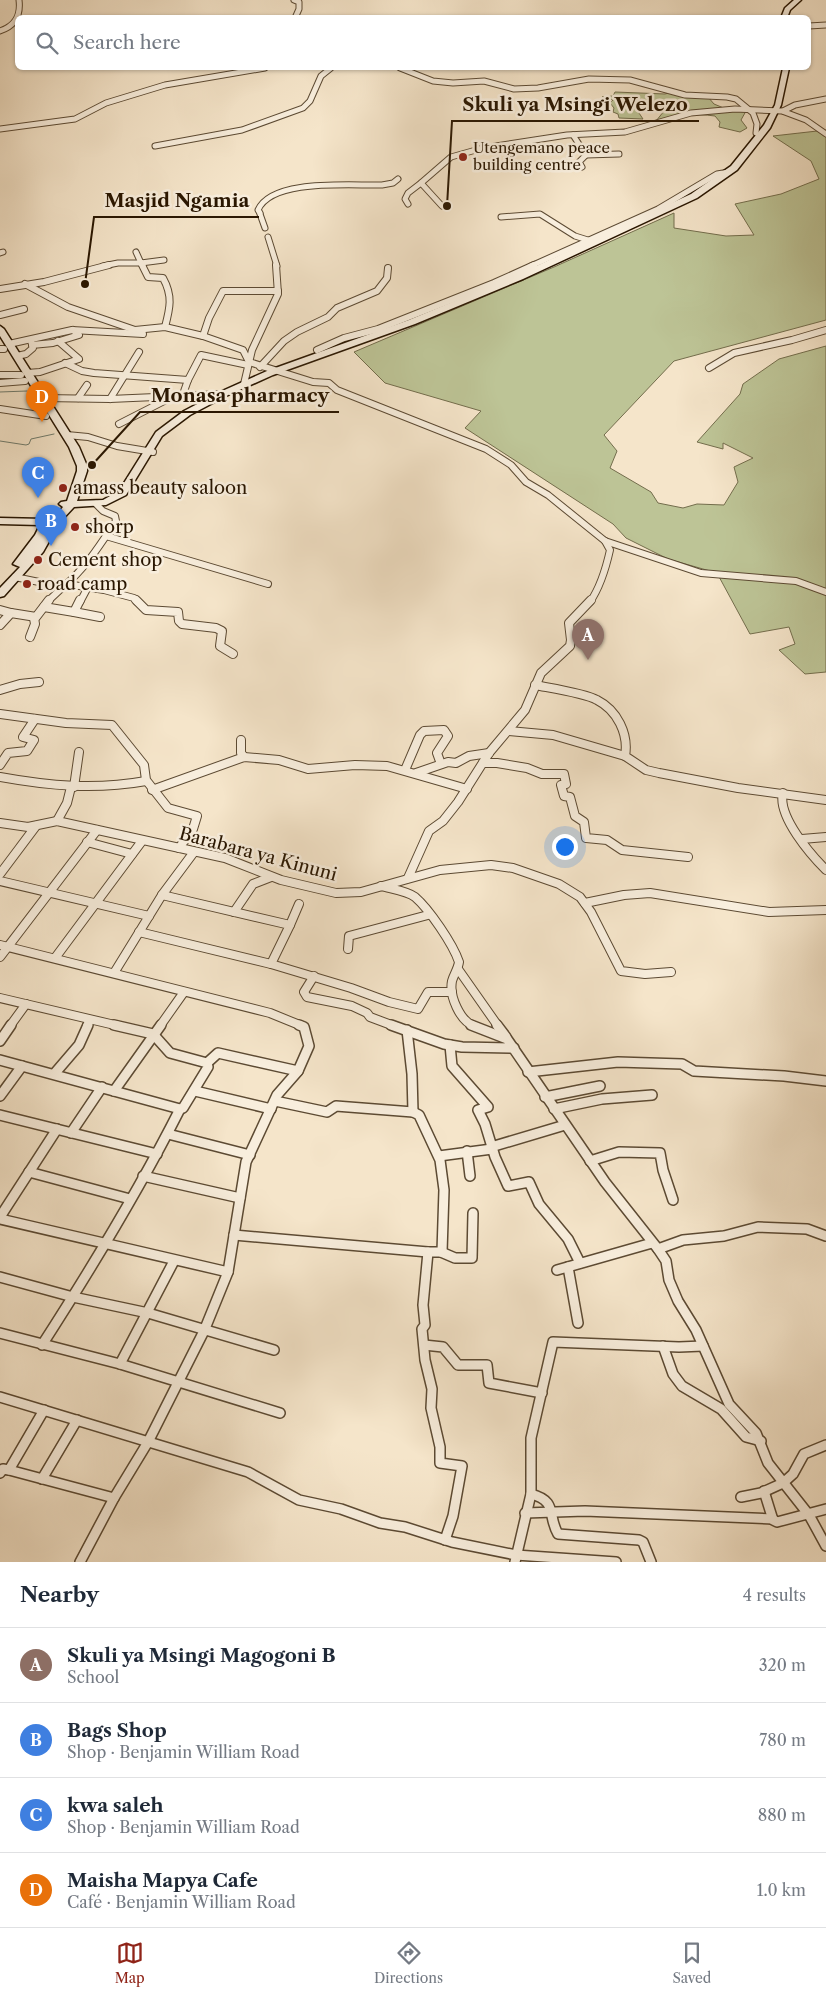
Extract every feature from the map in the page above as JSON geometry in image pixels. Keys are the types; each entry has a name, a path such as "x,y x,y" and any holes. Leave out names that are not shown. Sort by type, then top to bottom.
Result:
{"main road":[{"path":"785,15 795,0"},
{"path":"67,505 97,505 118,501 127,494 150,452 175,423 188,413 223,394 275,371 412,322 598,242 694,196 729,172 760,136 778,111 786,70"},
{"path":"0,329 3,346 24,376 43,398 67,435 82,466 82,476 67,505 0,586"},
{"path":"3,346 17,356 24,376 76,467 76,482 67,505"},
{"path":"0,522 50,524"},
{"path":"0,594 40,550 50,524"}],"street":[{"path":"18,15 21,8 19,0"},
{"path":"294,0 299,2 299,9 296,15"},
{"path":"0,31 10,28 15,22"},
{"path":"811,26 826,25"},
{"path":"0,129 75,119 106,103 164,85 253,70"},
{"path":"155,146 242,130 303,108 310,102 321,76 328,70"},
{"path":"405,70 433,81 453,83 484,81 507,88 521,89 568,84 589,79 630,80 684,95 727,96 736,99 750,110 757,124 756,133"},
{"path":"778,111 795,105 826,99"},
{"path":"408,204 404,199 408,193 451,157 494,145 572,135 625,132 691,113 750,110 778,111 806,120 826,134"},
{"path":"572,135 586,155"},
{"path":"494,145 499,153"},
{"path":"582,168 579,161 586,155 619,154"},
{"path":"317,350 456,298 658,209 717,174 729,172"},
{"path":"244,384 252,350 278,292 277,267 258,210 262,202 284,190 296,187 382,185 393,183 398,178"},
{"path":"421,183 442,206"},
{"path":"500,217 538,214 575,236 598,242"},
{"path":"136,252 148,277 162,277 170,288 173,297 165,327"},
{"path":"0,289 24,284 50,282 94,268 116,264 164,260"},
{"path":"260,367 284,341 297,332 328,316 337,308 377,291 387,278 388,268"},
{"path":"24,284 82,312 135,330 165,327 203,336 243,350 249,363"},
{"path":"203,336 209,318 223,291 278,292"},
{"path":"0,315 24,309"},
{"path":"32,342 72,330 135,335 147,334 150,329"},
{"path":"3,346 58,341 79,335 72,330"},
{"path":"709,368 718,359 728,354 783,343 826,330"},
{"path":"0,383 40,372 79,358 58,341"},
{"path":"17,356 26,354 33,348 32,342"},
{"path":"110,399 139,352"},
{"path":"182,397 188,380 201,355 249,363 313,382 329,383 337,390 486,449 511,465 526,482 548,495 605,541 701,573 796,581 826,592"},
{"path":"65,363 82,371 188,380"},
{"path":"0,375 24,376"},
{"path":"78,398 87,385"},
{"path":"43,398 110,399 223,394"},
{"path":"119,424 148,411 172,397"},
{"path":"0,410 46,416"},
{"path":"67,435 88,437 117,446 150,452"},
{"path":"34,618 85,565 116,521 115,516 97,505"},
{"path":"106,536 268,584"},
{"path":"509,731 525,710 541,674 573,641 569,628 571,621 587,606 597,593 610,550 605,541"},
{"path":"15,577 65,586 88,587 134,598 146,610 178,612 179,621 182,624 216,628 222,631 220,646 233,654"},
{"path":"74,612 88,587"},
{"path":"44,607 100,617"},
{"path":"0,610 34,618"},
{"path":"0,625 11,613"},
{"path":"30,637 35,624 34,618"},
{"path":"0,690 20,684 39,682"},
{"path":"535,685 596,699 600,702 613,714 624,730 628,746 625,756"},
{"path":"0,715 66,723 112,725 144,765 146,781 168,808 197,816 188,838 178,848"},
{"path":"0,765 8,752 27,751 34,740 23,737 36,719"},
{"path":"404,770 420,735 424,731 441,729 448,736 437,753 441,764"},
{"path":"408,878 429,832 443,821 467,789 488,753 503,734 509,731 522,730 543,733 625,756 646,770 738,788 826,800"},
{"path":"241,740 241,753 244,757"},
{"path":"57,821 67,803 79,752"},
{"path":"416,773 448,762 461,761 469,756 488,753"},
{"path":"152,790 244,757 279,760 308,769 355,765 404,770 467,789"},
{"path":"482,763 497,762 507,766 527,768 542,774 564,774 566,784 561,785 564,796 570,797 575,816 584,822 586,838 607,840 622,850 688,857"},
{"path":"0,777 52,786 72,787 113,788 146,781"},
{"path":"783,793 783,811 814,857 826,870"},
{"name":"Barabara ya Kinuni","path":"0,823 36,826 57,821 227,859 271,876 336,893 361,892 440,870 467,866 503,865 558,884 580,897 585,903"},
{"path":"0,874 36,826"},
{"path":"0,957 4,946 97,830"},
{"path":"109,848 119,835"},
{"path":"802,839 826,837"},
{"path":"55,958 142,841"},
{"path":"86,842 132,854"},
{"path":"114,973 162,895 194,852"},
{"path":"234,912 253,884 271,876"},
{"path":"0,881 150,916"},
{"path":"381,886 414,896 442,930 455,950 459,962 452,982 452,992 458,1010 469,1024 507,1039"},
{"path":"671,972 645,974 621,971 585,903 650,893 769,912 826,910"},
{"path":"162,895 290,925"},
{"path":"271,964 299,904"},
{"path":"348,949 349,936 352,934 428,915"},
{"path":"139,932 271,964 314,976 389,1002 418,1009 428,992 452,992"},
{"path":"4,946 270,1013 304,1027 309,1046 298,1071 273,1105 246,1162 228,1272 204,1331 148,1442 114,1498 80,1562"},
{"path":"458,969 590,1161 666,1261 669,1280 678,1301 704,1346 729,1404 756,1433 761,1441 768,1463 809,1515 826,1546"},
{"path":"314,976 304,992 307,997 366,1010 370,1016 425,1038 450,1044 514,1048"},
{"path":"114,1091 184,992"},
{"path":"0,998 153,1034 170,1053 207,1062"},
{"path":"0,1041 26,1004"},
{"path":"54,1073 80,1044 90,1020"},
{"path":"407,1030 412,1074 413,1112"},
{"path":"450,1044 452,1066 488,1107 478,1110 482,1114 500,1173 508,1186 529,1182 539,1204 568,1239 580,1263"},
{"path":"207,1062 218,1053 298,1071"},
{"path":"0,1060 54,1073 180,1109"},
{"path":"42,1345 73,1297 157,1154 180,1109 184,1108 195,1092 208,1067 207,1062"},
{"path":"528,1072 618,1062 649,1062 682,1064 694,1071 784,1076 826,1081"},
{"path":"0,1096 22,1066"},
{"path":"545,1097 600,1086"},
{"path":"71,1133 102,1087"},
{"path":"195,1092 328,1112 336,1106 413,1112 418,1115 439,1156 444,1190 441,1252"},
{"path":"554,1110 602,1099 652,1095"},
{"path":"0,1115 157,1154"},
{"path":"439,1156 491,1148 565,1125"},
{"path":"57,1130 0,1218 174,1261 228,1272"},
{"path":"168,1134 250,1155"},
{"path":"467,1151 470,1176"},
{"path":"590,1161 619,1152 660,1153 663,1170 673,1200"},
{"path":"30,1172 130,1199"},
{"path":"144,1176 240,1198"},
{"path":"234,1235 441,1252 454,1258 472,1258 473,1214"},
{"path":"557,1270 655,1246 684,1240 724,1236 758,1227 807,1229 826,1236"},
{"path":"428,1252 423,1305 425,1325 422,1329 432,1389 431,1408 440,1447 440,1463 462,1466 453,1516 445,1540"},
{"path":"120,1364 174,1261"},
{"path":"568,1267 578,1323"},
{"path":"0,1277 73,1297 148,1313 274,1350"},
{"path":"0,1333 120,1364 280,1413"},
{"path":"515,1559 531,1494 531,1438 552,1344 554,1342 597,1345 704,1346"},
{"path":"424,1345 443,1347 456,1364 461,1366 487,1366 490,1383 542,1393"},
{"path":"663,1346 671,1370 683,1388 723,1410 740,1436 752,1441 761,1441"},
{"path":"0,1397 248,1472 288,1492 299,1500 341,1509 380,1522 405,1527 515,1559 616,1562"},
{"path":"44,1410 3,1470 114,1498"},
{"path":"42,1479 77,1420"},
{"path":"741,1497 749,1497 774,1489 793,1475 800,1457 812,1449 826,1445"},
{"path":"764,1491 773,1519"},
{"path":"531,1494 544,1497 552,1507 555,1529 558,1534 639,1540 643,1542 651,1562"},
{"path":"526,1514 585,1512 773,1519 780,1522 826,1509"}],"green space":[{"path":"615,92 665,94 672,92 708,97 714,104 731,111 746,111 741,120 747,128 740,132 719,127 720,122 715,116 707,115 685,116 656,121 664,111 651,106 637,110 643,119 619,118 618,114 613,112 614,108 610,103 613,100 602,97 613,96"},
{"path":"826,130 826,320 674,361 604,435 617,451 610,468 651,492 658,503 683,508 697,504 724,505 738,482 734,467 753,458 723,443 723,449 697,442 740,394 743,384 779,359 826,346 826,672 805,674 779,650 795,644 789,627 750,634 717,573 668,559 626,538 613,524 465,428 481,411 385,383 354,352 554,267 674,213 674,228 726,236 754,235 735,204 781,194 819,179 811,161 773,136"}],"waterway":[{"path":"0,392 27,391"},
{"path":"0,441 26,445 29,444 31,439 54,434"}],"place":[{"name":"Utengemano peace building centre","path":"463,157"},
{"name":"Skuli ya Msingi Welezo","path":"447,206"},
{"name":"Masjid Ngamia","path":"85,284"},
{"name":"Maisha Mapya Cafe","path":"42,422"},
{"name":"Monasa pharmacy","path":"92,465"},
{"name":"amass beauty saloon","path":"63,488"},
{"name":"kwa saleh","path":"38,498"},
{"name":"shorp","path":"75,527"},
{"name":"Bags Shop","path":"51,546"},
{"name":"Cement shop","path":"38,560"},
{"name":"road camp","path":"27,584"},
{"name":"Skuli ya Msingi Magogoni B","path":"588,660"}]}
